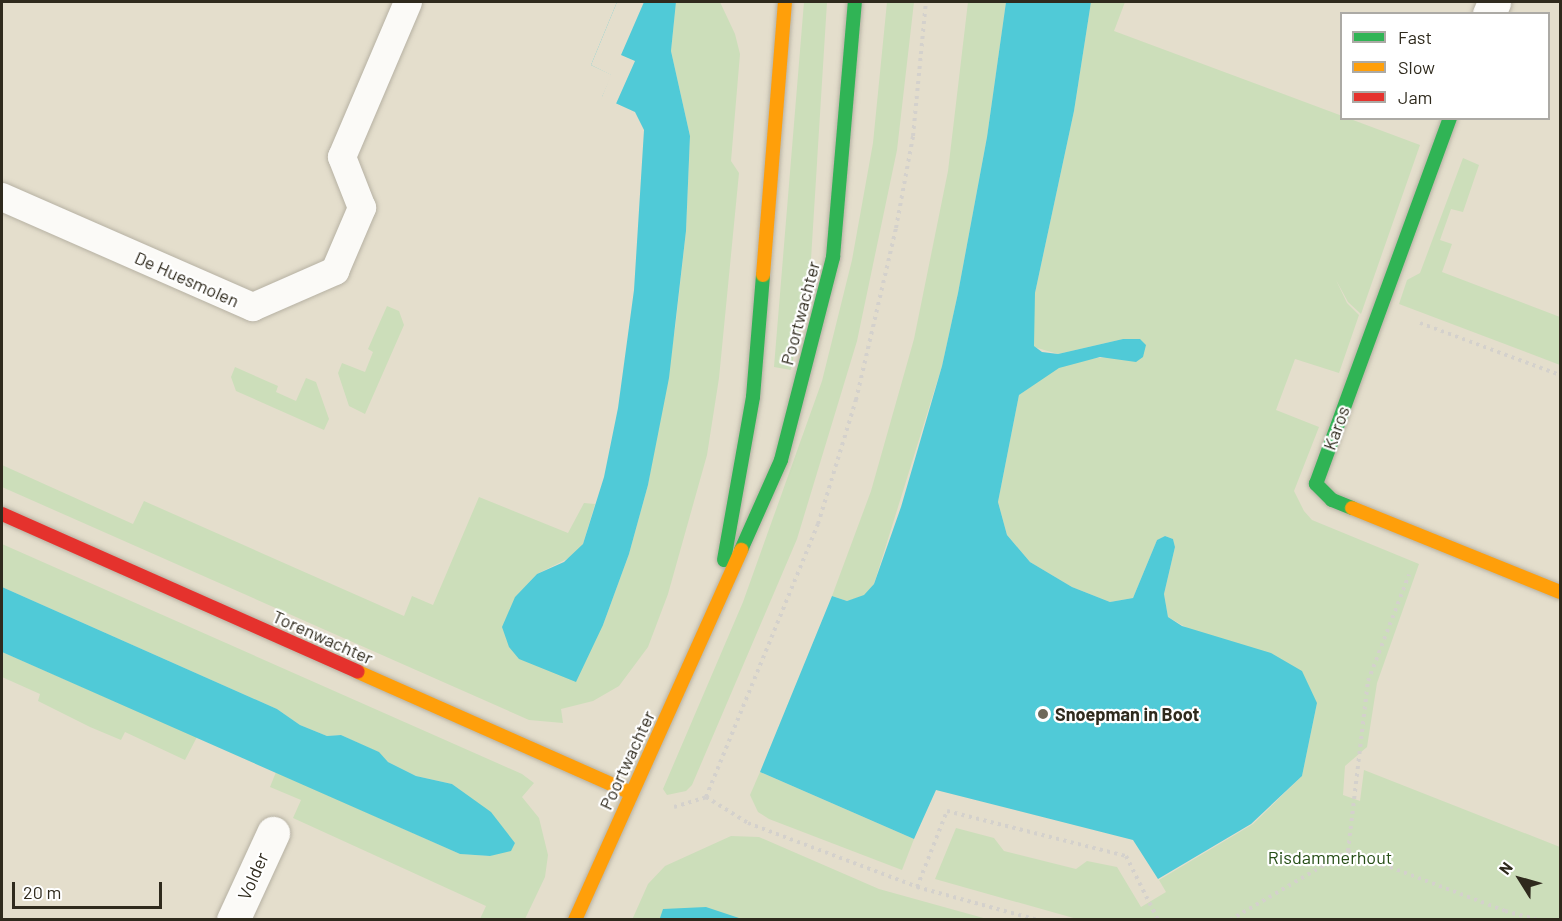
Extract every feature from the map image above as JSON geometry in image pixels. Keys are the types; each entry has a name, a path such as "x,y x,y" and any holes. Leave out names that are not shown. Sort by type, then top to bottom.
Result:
{"street":[{"name":"Poortwachter","path":"713,617 753,397 785,2"},
{"name":"Poortwachter","path":"575,920 713,617 781,460 833,257 855,2"},
{"name":"Karos","path":"1449,120 1316,484 1332,500 1423,539 1560,592"},
{"name":"Torenwachter","path":"2,514 631,793"},
{"name":"Volder","path":"234,920 273,833"}],"lane":[{"name":"De Huesmolen","path":"2,197 253,307 335,271 362,208 342,157 408,2"}],"path":[{"path":"1379,308 1560,375"},
{"path":"1348,851 1368,681 1423,539"},
{"path":"706,797 748,823 917,887 1038,920"},
{"path":"917,887 947,811 1126,856 1158,920"},
{"path":"1230,920 1348,851"},
{"path":"1348,851 1539,920"}],"green space":[{"path":"676,2 720,2 735,34 740,54 731,161 739,173 719,378 707,455 668,594 648,647 619,686 593,701 561,709 563,723 529,720 2,487 2,465 133,524 144,501 404,616 412,596 433,605 479,497 568,533 584,503 595,504 583,544 575,555 537,574 515,597 603,625 629,554 648,485 675,329 686,231 690,136 671,51"},
{"path":"804,2 827,2 810,275 791,370 774,367"},
{"path":"887,2 914,2 897,150 857,341 797,539 692,785 686,791 667,795 663,789 743,602 822,381 852,260 873,143"},
{"path":"968,2 1006,2 987,137 958,293 942,366 874,584 864,596 847,601 832,596 871,491 914,339 948,171"},
{"name":"Risdammerhout","path":"1091,2 1125,2 1114,31 1340,115 1340,120 1353,120 1420,145 1361,314 1348,302 1336,280 1347,303 1359,315 1339,373 1295,359 1276,410 1319,427 1294,491 1304,511 1312,520 1419,564 1377,683 1367,747 1345,766 1343,795 1360,801 1364,770 1560,847 1560,919 1077,919 935,879 956,828 994,838 1004,851 1076,869 1087,861 1117,867 1141,907 1166,892 1159,880 1253,824 1302,776 1317,703 1168,617 1164,594 1175,547 1173,539 1165,536 1157,540 1133,598 1110,602 1072,587 1030,562 1007,535 998,502 1019,395 1068,360 1113,357 1140,339 1123,339 1058,354 1034,347 1032,335 1035,293 1074,111"},
{"path":"1463,158 1479,165 1463,212 1451,209 1440,240 1452,244 1442,272 1560,317 1560,365 1399,304 1407,280 1420,273"},
{"path":"387,306 399,311 404,325 365,414 349,406 338,373 342,363 365,372 373,352 368,349"},
{"path":"235,367 278,386 276,392 296,401 306,378 316,382 329,419 324,430 236,391 231,377"},
{"path":"2,544 522,774 534,783 522,797 539,818 548,855 545,877 525,919 480,919 486,906 293,818 301,800 270,787 276,772 460,854 490,856 515,843 491,813 452,784 416,776 388,762 378,752 341,735 327,736 300,725 277,709 2,587"},
{"path":"2,652 197,737 185,760 125,732 121,740 90,727 38,701 40,694 2,677"},
{"path":"760,772 914,839 902,870 769,819 758,812 750,795"},
{"path":"731,836 759,837 879,889 987,919 742,920 705,907 661,919 632,920 648,884 665,866"}],"water":[{"path":"617,2 676,2 671,51 690,136 686,231 669,378 648,485 629,554 603,625 576,682 519,659 509,647 502,627 515,597 537,574 564,562 583,544 604,477 618,408 634,290 644,130 635,112 602,97 612,75 591,65"},
{"path":"1006,2 1091,2 1074,111 1035,293 1034,346 1042,352 1058,354 1123,339 1140,339 1146,345 1143,357 1136,362 1100,357 1059,368 1019,395 998,502 1007,535 1030,562 1072,587 1110,602 1133,598 1157,540 1165,536 1173,539 1175,547 1164,594 1168,617 1182,626 1271,653 1302,671 1317,703 1302,776 1251,824 1158,879 1133,840 936,790 914,839 760,772 832,596 847,601 864,595 874,584 901,507 942,366 958,293 987,137"},
{"path":"2,587 277,709 300,725 327,736 341,735 379,752 388,762 416,776 452,784 491,812 515,843 511,851 490,856 460,854 2,652"},
{"path":"706,907 742,919 660,918 663,909"}],"pier":[{"path":"617,2 644,2 621,55 635,61 615,106 601,99 611,75 591,65"}],"traffic: fast":[{"path":"741,550 781,460 833,257 855,2"},
{"path":"1352,508 1332,500 1316,484 1449,120"},
{"path":"724,560 753,397 763,275"}],"traffic: slow":[{"path":"763,275 785,2"},
{"path":"1352,508 1560,592"},
{"path":"575,920 741,550"},
{"path":"358,672 631,793"}],"traffic: jam":[{"path":"2,514 358,672"}],"place":[{"name":"Snoepman in Boot","path":"1043,714"}]}
